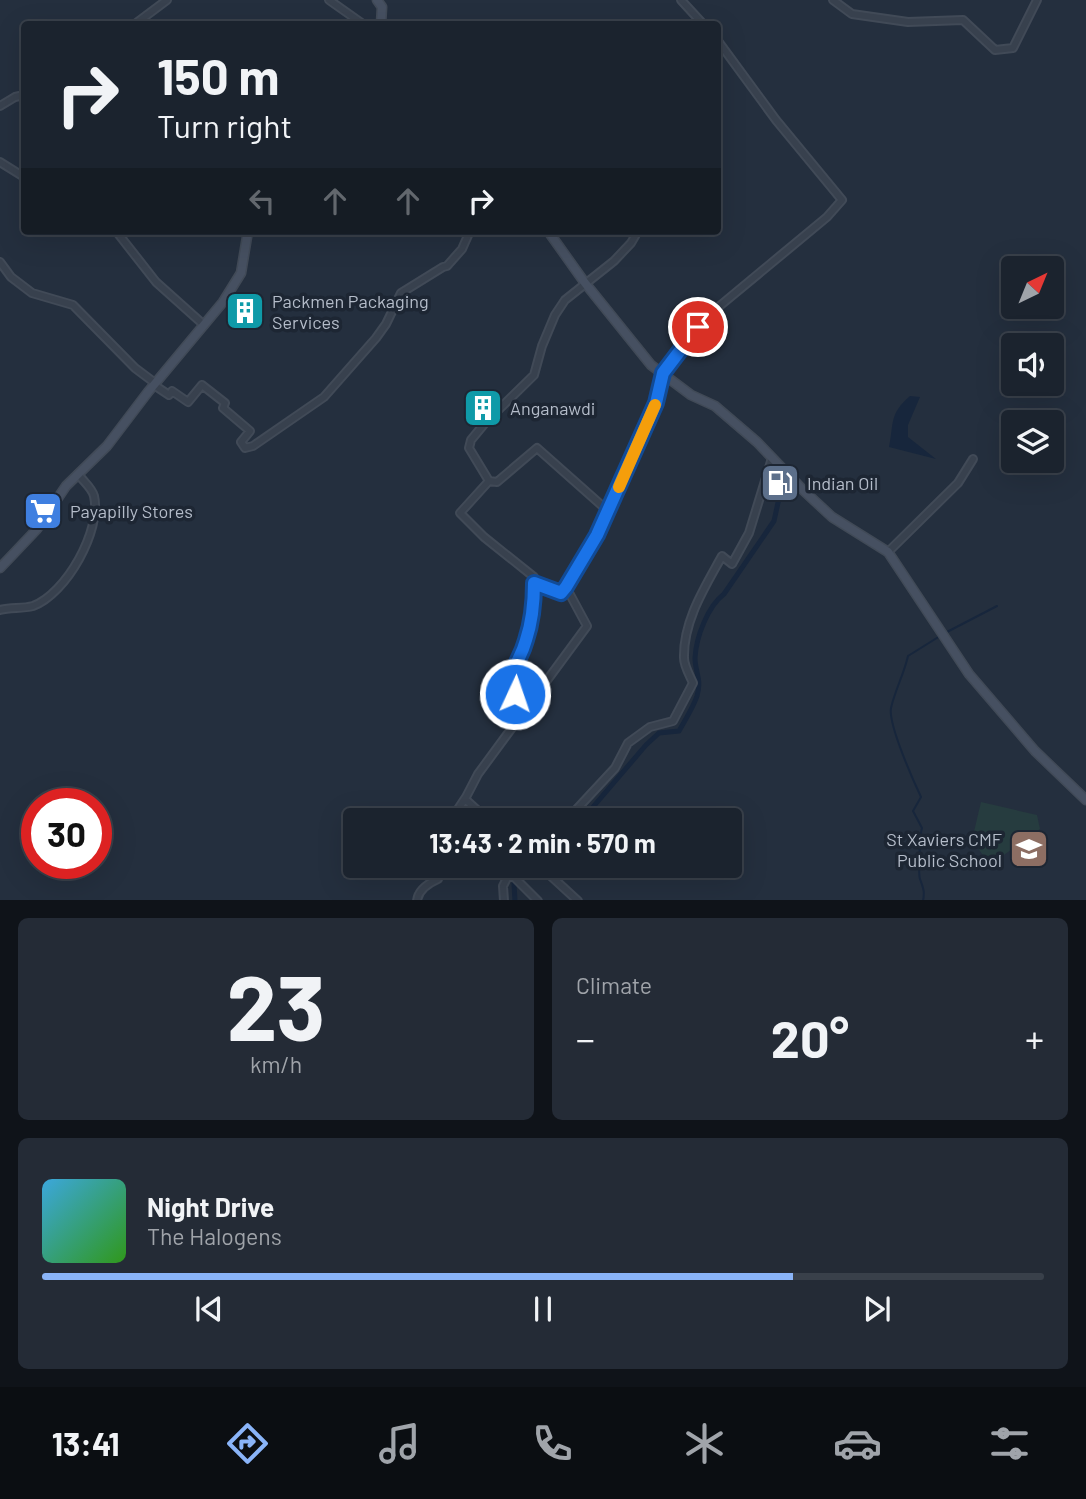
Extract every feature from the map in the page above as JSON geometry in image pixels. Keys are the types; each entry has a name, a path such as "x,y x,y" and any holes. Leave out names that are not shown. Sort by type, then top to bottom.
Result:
{"main road":[{"path":"377,0 382,7 382,21"},
{"path":"0,568 37,529 66,486 107,446 223,302 241,273 247,235"},
{"path":"551,235 585,284 651,365 691,395 715,406 832,517 887,552 969,674 1035,751 1086,800"}],"street":[{"path":"139,21 167,0"},
{"path":"329,0 359,21"},
{"path":"681,0 700,21"},
{"path":"833,0 852,14 908,22 963,20 995,50 1013,48 1037,0"},
{"path":"534,583 561,593 566,587 608,511 656,403 663,373 698,327 827,217 842,200 776,120 721,45"},
{"path":"0,106 21,96"},
{"path":"0,162 21,175"},
{"path":"119,235 156,282 204,325"},
{"path":"0,262 10,277 32,293 73,305 135,368 169,395 172,391 188,402 202,385 225,402 223,408 250,431 241,442 245,448 253,446 324,397 376,338 401,293 447,266 462,249 468,235"},
{"path":"489,481 469,448 471,440 534,375 542,346 555,315 565,300 614,261 636,235"},
{"path":"489,481 497,482 537,448 608,511"},
{"path":"578,808 615,768 628,743 650,727 673,721 693,683 684,660 688,629 697,601 722,556 732,564 749,533 772,458"},
{"path":"887,552 958,483 973,459"},
{"path":"0,610 32,606 46,598 64,582 78,561 89,534 95,505 93,493 78,474"},
{"path":"489,481 460,513 484,537 534,577 534,599 526,642 512,668 515,694 519,704 527,710"},
{"path":"459,808 478,774 587,626 566,587"},
{"path":"466,797 475,808"},
{"path":"417,900 417,896 438,878"},
{"path":"503,900 503,886 507,878"},
{"path":"517,878 537,900"},
{"path":"553,878 577,900"}],"green space":[{"path":"981,802 1037,815 1040,829 990,865 972,840"}],"water":[{"path":"910,396 920,397 908,425 908,437 936,459 889,447 895,414"}],"waterway":[{"path":"592,808 659,733 679,731 697,696 699,680 695,658 704,623 713,606 774,521 781,489"},
{"path":"945,633 997,606"},
{"path":"923,900 919,870 922,828 913,811 921,797 897,739 891,708 908,656 940,636"},
{"path":"515,900 514,884 518,878"}],"slow traffic":[{"path":"619,487 655,405"}],"place":[{"name":"Packmen Packaging Services","path":"245,311"},
{"name":"Anganawdi","path":"483,408"},
{"name":"Indian Oil","path":"780,483"},
{"name":"Payapilly Stores","path":"43,511"},
{"name":"St Xaviers CMF Public School","path":"1029,849"}],"route":[{"path":"515,694 512,668 526,642 534,599 534,583 561,593 566,587 597,535 656,403 663,373 698,327"}]}
